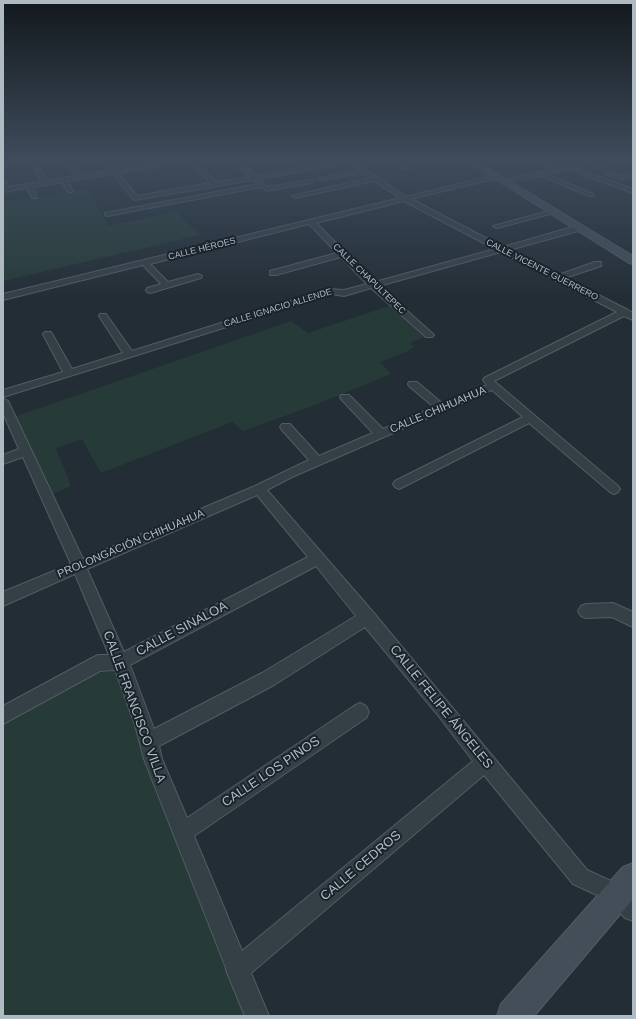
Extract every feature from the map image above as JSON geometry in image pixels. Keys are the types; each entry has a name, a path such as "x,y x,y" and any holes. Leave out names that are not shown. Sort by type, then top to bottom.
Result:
{"main road":[{"path":"545,208 633,261"},
{"path":"512,1016 628,894"}],"street":[{"path":"107,214 145,208"},
{"name":"CALLE HÉROES","path":"3,297 370,208"},
{"name":"CALLE VICENTE GUERRERO","path":"422,208 629,314"},
{"path":"497,226 552,212"},
{"name":"CALLE CHAPULTEPEC","path":"311,222 374,285 429,335"},
{"name":"CALLE IGNACIO ALLENDE","path":"3,394 332,290 344,292 374,285 502,248 579,228"},
{"path":"273,273 343,254"},
{"path":"145,263 166,285"},
{"path":"558,278 598,264"},
{"path":"150,290 198,276"},
{"name":"CALLE CHIHUAHUA","path":"259,489 317,461 493,386 488,380 490,378 629,314"},
{"path":"103,316 128,354"},
{"path":"48,334 69,373"},
{"path":"413,384 442,408"},
{"path":"493,386 614,489"},
{"path":"345,397 381,434"},
{"name":"CALLE FRANCISCO VILLA","path":"3,401 79,566 120,662 149,741 153,759 237,970 257,1016"},
{"path":"399,484 530,418"},
{"path":"286,427 317,461"},
{"path":"3,460 26,452"},
{"name":"PROLONGACIÓN CHIHUAHUA","path":"3,599 259,489"},
{"name":"CALLE FELIPE ÁNGELES","path":"259,489 368,617 580,877 628,894"},
{"name":"CALLE SINALOA","path":"3,715 98,663 120,662 317,558"},
{"path":"586,611 613,610 633,620"},
{"path":"149,741 268,679 368,617"},
{"name":"CALLE LOS PINOS","path":"183,832 360,712"},
{"name":"CALLE CEDROS","path":"237,970 485,762"}],"green space":[{"path":"3,208 98,208 108,226 176,212 200,235 3,281"},
{"path":"389,306 424,337 410,343 414,347 406,352 380,362 391,374 315,405 243,431 232,422 101,473 82,439 56,448 71,486 53,494 14,417 291,321 308,333"},
{"path":"114,671 247,1016 3,1016 3,722 94,673"}]}
